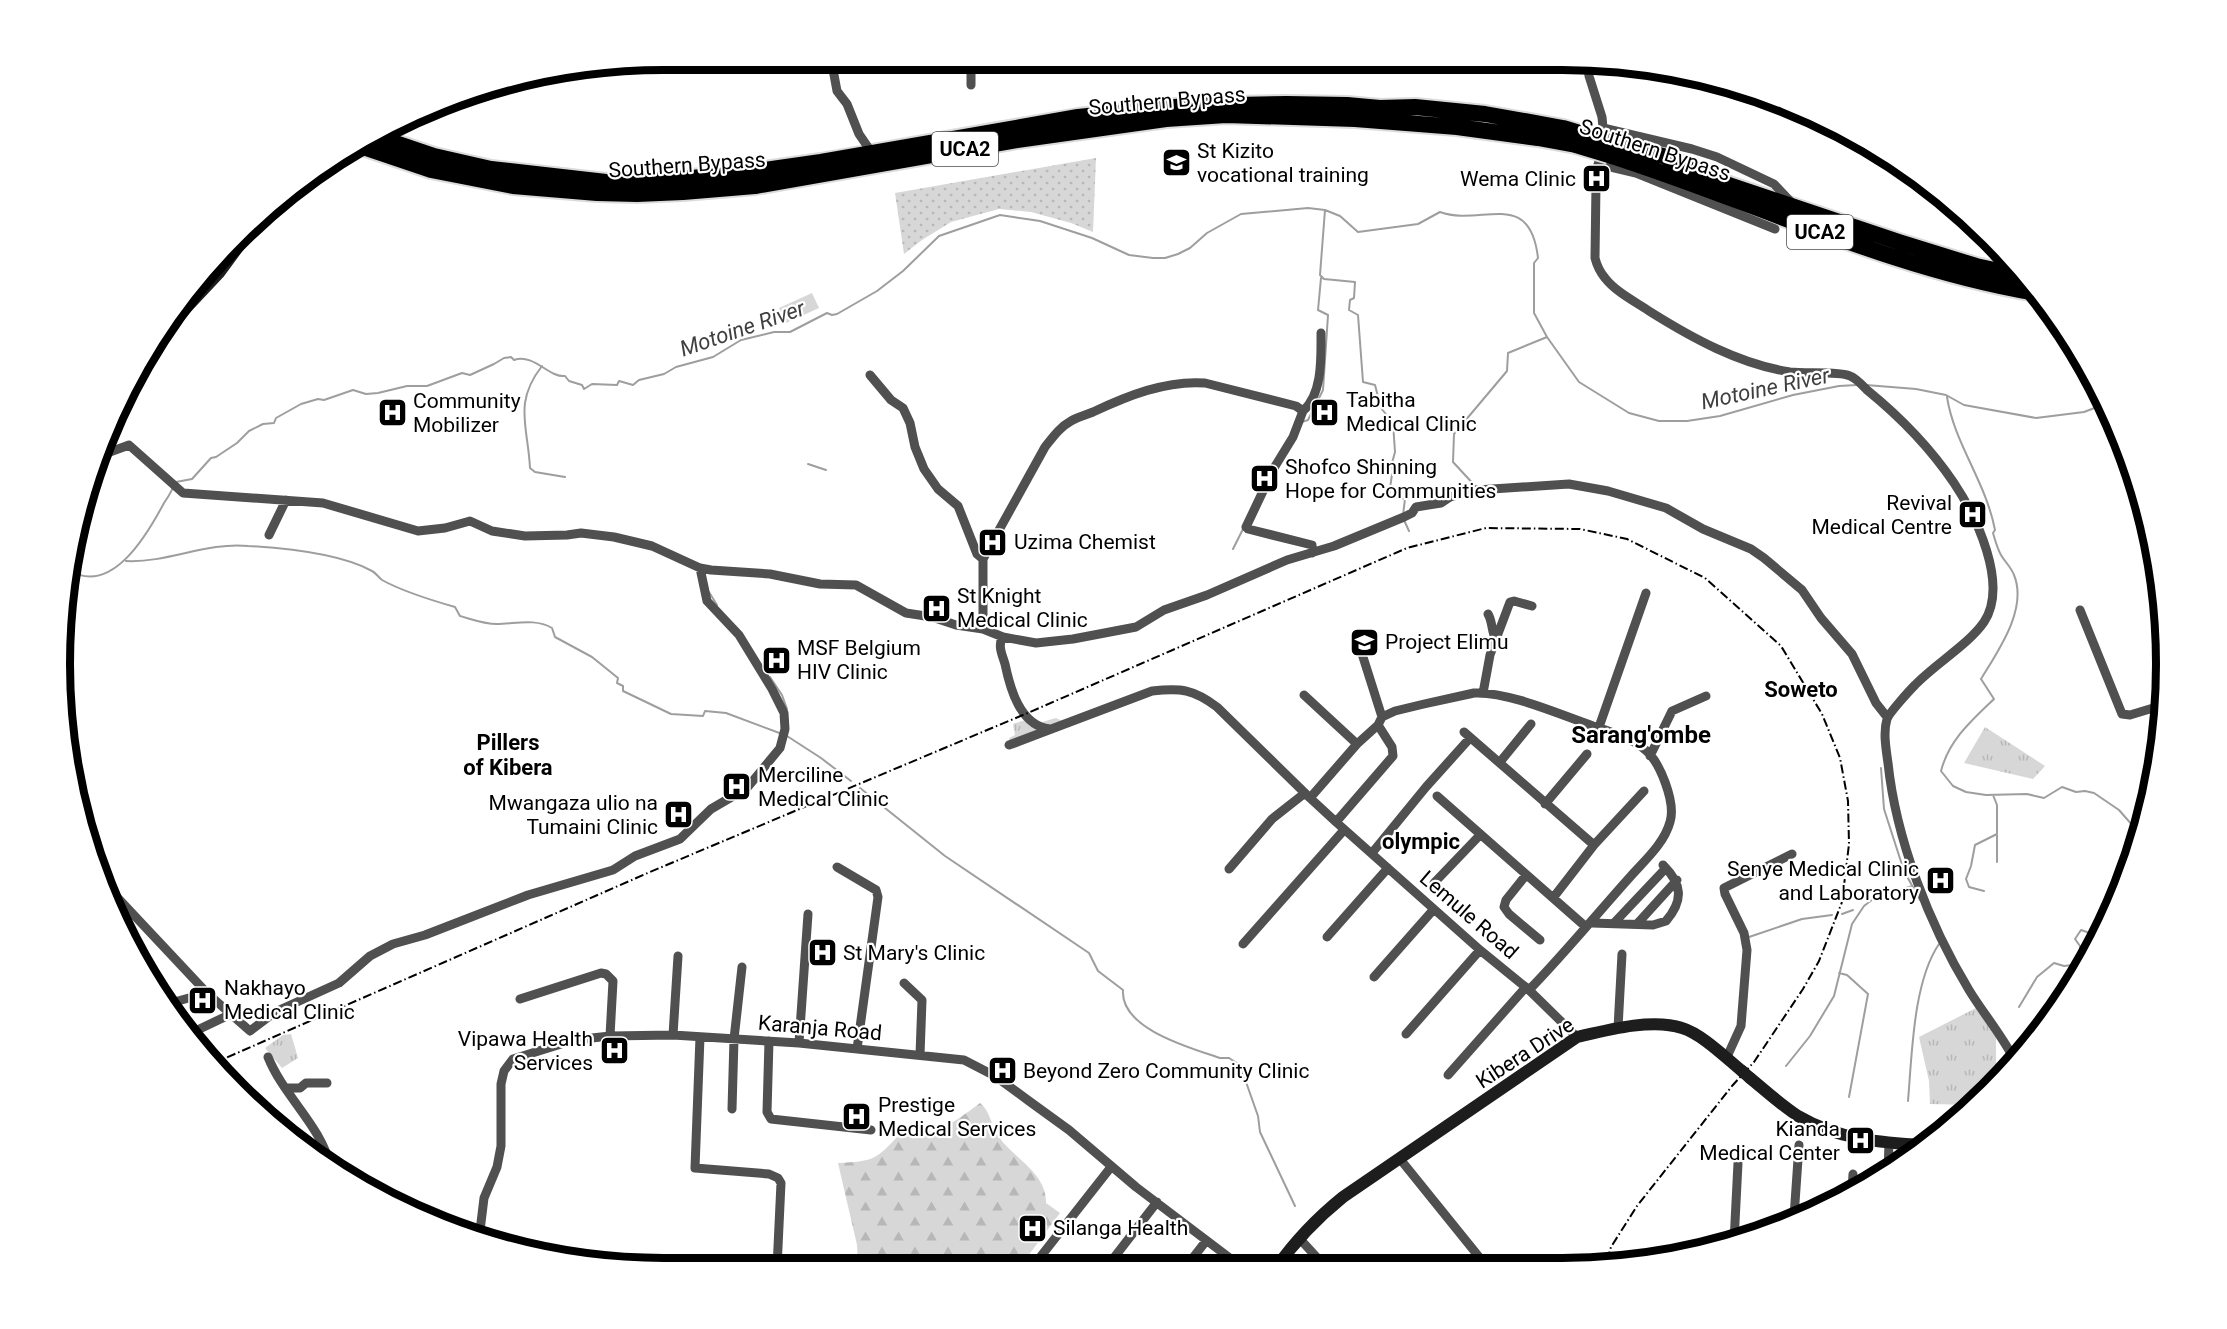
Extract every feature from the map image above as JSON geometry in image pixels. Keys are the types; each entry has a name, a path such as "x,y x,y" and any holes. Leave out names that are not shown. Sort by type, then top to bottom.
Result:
{"highway":[{"name":"Southern Bypass","path":"387,140 434,156 491,168 606,182 650,182 730,175 821,162 1078,117 1185,106 1287,104 1380,108 1415,107 1495,116 1563,128 1581,140"},
{"name":"Southern Bypass","path":"369,149 431,170 513,186 597,194 638,194 755,186 1017,140 1166,119 1226,115 1355,119 1457,127 1581,140 1605,147 1775,216 1885,253 1993,285 2024,291"},
{"name":"Southern Bypass","path":"1605,147 1664,156 1730,185 1976,266 2009,273"}],"street":[{"path":"833,70 837,91 847,104 859,134 872,153"},
{"path":"971,70 971,85"},
{"path":"1588,71 1602,117 1605,147 1595,258 1598,268 1611,285 1680,330 1721,351 1788,371 1851,376 1929,452 1954,483 1982,537 1990,561 1993,581 1991,602 1983,623 1921,678 1887,717 1886,745 1889,778 1898,825 1933,920 1965,982 1999,1031 2011,1054"},
{"path":"1605,147 1636,173 1774,230"},
{"path":"212,281 223,267"},
{"path":"1312,553 1312,545 1246,527 1274,468 1293,437 1303,411 1316,391 1321,359 1321,333"},
{"path":"870,375 891,400 903,408 924,469 938,489 958,506 977,554 982,559"},
{"path":"983,630 982,559 1045,447 1058,430 1072,420 1140,393 1192,382 1214,385 1278,401 1296,406 1303,411"},
{"path":"110,452 129,445 183,493 323,503 418,531 445,528 470,521 492,531 525,536 580,533 614,537 652,546 700,568 770,574 820,584 856,585 906,613 932,617 1002,637 1036,643 1056,642 1136,627 1164,610 1412,513 1416,507 1441,503 1450,497 1477,490 1569,484 1666,508 1702,529 1750,549 1764,558 1802,590 1821,618 1852,654 1876,703 1887,717"},
{"path":"269,535 286,500"},
{"path":"120,900 207,993 250,1031 275,1011 339,983 370,956 393,944 425,935 528,895 613,870 635,856 680,839 711,808 747,788 780,748 785,732 784,713 762,672 739,635 707,601 700,568"},
{"path":"1599,727 1647,593"},
{"path":"1483,693 1490,655 1510,603 1514,601 1532,606"},
{"path":"2080,610 2122,714 2130,715 2155,708"},
{"path":"1488,614 1496,639"},
{"path":"1002,637 1000,648 1010,686 1019,706 1035,724 1042,728 1052,729"},
{"path":"1336,822 1392,756 1392,747 1380,721 1357,638"},
{"name":"Lemule Road","path":"1009,746 1152,691 1174,689 1202,695 1344,830 1527,989 1577,1037"},
{"path":"1229,869 1272,819 1308,796 1380,721 1424,704 1483,693 1511,699 1599,727 1644,748 1665,781 1671,802 1671,820 1667,831 1645,861 1589,925 1448,1076"},
{"path":"1304,695 1357,744"},
{"path":"1650,756 1672,711 1706,696"},
{"path":"1500,762 1531,724"},
{"path":"1372,853 1467,735 1594,845"},
{"path":"1545,804 1587,754"},
{"path":"1553,898 1594,845 1644,791"},
{"path":"1437,796 1526,876 1589,925 1653,924 1666,921 1677,899 1679,886 1677,880 1664,866 1614,923"},
{"path":"1243,944 1344,830"},
{"path":"1434,883 1480,835"},
{"path":"1726,1059 1741,1026 1747,950 1744,933 1724,888 1792,854"},
{"path":"837,867 876,890 878,897 857,1049"},
{"path":"1327,937 1388,868"},
{"path":"1526,876 1506,900 1504,907 1540,940"},
{"path":"1637,924 1677,880"},
{"path":"1374,977 1434,909"},
{"path":"800,1043 808,914"},
{"path":"1406,1034 1480,950"},
{"path":"1618,1028 1622,954"},
{"path":"673,1035 678,956"},
{"path":"732,1109 734,1039 742,968"},
{"path":"520,999 601,973 606,974 613,981 610,1036"},
{"path":"904,983 922,1000 920,1055"},
{"path":"176,1002 207,993"},
{"path":"197,1030 231,1014"},
{"name":"Kibera Drive","path":"1284,1258 1299,1238 1343,1197 1577,1037 1618,1028 1663,1025 1683,1028 1796,1114 1816,1125 1844,1136 1912,1144"},
{"name":"Karanja Road","path":"480,1229 484,1198 497,1167 501,1146 501,1084 509,1064 523,1054 555,1045 610,1036 673,1035 800,1043 964,1060 995,1076 1069,1130 1111,1167 1230,1258"},
{"path":"700,1037 695,1168 769,1174 778,1178 781,1183 777,1258"},
{"path":"769,1041 766,1112 771,1119 872,1130"},
{"path":"268,1057 319,1136 325,1151"},
{"path":"286,1088 300,1088 306,1083 327,1083"},
{"path":"1888,1161 1889,1143"},
{"path":"1794,1211 1799,1145"},
{"path":"1400,1159 1480,1258"},
{"path":"1734,1233 1738,1163"},
{"path":"1040,1258 1111,1167"},
{"path":"1853,1174 1853,1183"},
{"path":"1115,1258 1157,1202"},
{"path":"1299,1238 1317,1258"},
{"path":"1192,1258 1206,1240"}],"green space":[{"path":"1096,158 1093,232 1071,223 1031,212 999,209 951,222 904,254 895,193"},
{"path":"812,293 819,308 786,323 779,308"},
{"path":"1031,718 1042,722 1056,718 1070,725 1013,749 1009,738 1015,735 1013,724"},
{"path":"1985,727 2045,766 2033,779 1964,763"},
{"path":"1976,1008 1996,1038 1996,1070 1961,1105 1930,1104 1929,1081 1919,1037"},
{"path":"291,1034 298,1058 282,1068 265,1048 283,1035"},
{"path":"980,1103 1004,1144 1028,1166 1041,1183 1046,1203 1060,1213 1026,1258 990,1258 988,1254 973,1258 858,1258 857,1245 838,1163 873,1158 899,1135 934,1131"}],"waterway":[{"name":"Motoine River","path":"176,482 192,479 211,458 237,443 249,431 263,424 274,423 276,418 301,404 318,399 324,400 353,390 366,394 407,386 427,386 462,373 470,375 504,358 511,357 514,360 528,360 559,376 565,376 569,381 582,385 584,389 592,384 617,385 619,381 633,385 639,380 664,374 676,367 713,357 741,340 774,332 790,332 827,313 837,314 877,291 903,271 939,236 1000,215 1040,221 1092,238 1129,255 1153,258 1165,258 1178,254 1190,248 1207,233 1241,214 1308,208 1325,210 1340,216 1358,232 1418,224 1440,212 1471,216 1501,214 1514,216 1525,223 1533,236 1538,258 1534,263 1534,313 1547,337 1579,382 1629,413 1659,421 1687,421 1720,416 1793,395 1857,385"},
{"path":"1325,210 1320,275 1324,279 1355,282 1354,298 1350,300 1349,310 1358,315 1363,382 1375,385 1381,408 1393,423 1395,452 1389,474 1392,474 1389,496 1405,499 1403,515"},
{"path":"1302,422 1308,420 1323,390 1328,315 1318,310 1321,278"},
{"path":"1477,488 1453,462 1454,434 1507,371 1508,353 1547,337"},
{"path":"542,366 533,379 525,403 524,415 530,468 535,472 565,477"},
{"name":"Motoine River","path":"1866,385 1916,389 1946,395 1964,405 2036,418 2084,412 2097,407"},
{"path":"1947,397 1956,430 1991,512 1997,547 2014,575 2017,602 2003,643 1981,679 1994,699 1955,740 1941,771 1953,786 1966,792 1986,795 2027,794 2044,798 2062,787 2076,792 2094,793 2119,810 2133,827"},
{"path":"808,464 826,470"},
{"name":"Motoine River","path":"78,573 85,576 100,575 114,569 127,558 148,530 173,487"},
{"path":"1404,520 1409,531"},
{"path":"1233,549 1244,527"},
{"path":"126,561 157,559 232,546 294,550 344,560 372,571 382,580 398,588 455,607 460,616 487,623 532,622 552,628 555,637 592,657 618,678 617,683 623,686 623,691 671,714 703,716 705,711 726,713 782,734"},
{"path":"709,592 717,605"},
{"path":"770,677 782,695 787,709"},
{"path":"787,736 851,781"},
{"path":"1881,768 1884,809 1904,871 1920,900"},
{"path":"860,788 945,856 1089,953 1098,971 1123,990 1125,1004 1133,1016 1145,1026 1176,1042 1220,1058 1229,1058 1240,1065 1258,1116 1260,1132 1295,1206"},
{"path":"1984,891 1969,887 1966,879 1975,845 1997,834 1997,805 1993,795"},
{"path":"1997,835 1997,862"},
{"path":"1786,1066 1810,1036 1834,996 1852,924 1864,906 1873,899 1912,886"},
{"path":"1842,914 1853,910"},
{"path":"1749,937 1802,919 1832,915"},
{"path":"2081,955 2080,946 2075,939 2081,930 2091,935"},
{"path":"1908,1101 1919,998 1930,960 1939,944"},
{"path":"2019,1007 2037,977 2054,963 2064,966 2075,965"},
{"path":"1839,973 1847,975 1868,994 1849,1097"}],"railway":[{"path":"221,1060 650,872 1030,712 1407,548 1486,528 1580,529 1627,539 1705,578 1781,646 1822,714 1840,758 1848,801 1849,844 1842,902 1819,961 1754,1062 1732,1086 1637,1206 1611,1247 1608,1256"}],"place":[{"name":"St Kizito vocational training","path":"1176,163"},
{"name":"Wema Clinic","path":"1597,179"},
{"name":"Tabitha Medical Clinic","path":"1325,412"},
{"name":"Community Mobilizer","path":"392,413"},
{"name":"Shofco Shinning Hope for Communities","path":"1264,479"},
{"name":"Revival Medical Centre","path":"1973,515"},
{"name":"Uzima Chemist","path":"993,542"},
{"name":"St Knight Medical Clinic","path":"936,608"},
{"name":"Project Elimu","path":"1364,642"},
{"name":"MSF Belgium HIV Clinic","path":"776,660"},
{"name":"Merciline Medical Clinic","path":"737,787"},
{"name":"Mwangaza ulio na Tumaini Clinic","path":"679,815"},
{"name":"Senye Medical Clinic and Laboratory","path":"1940,881"},
{"name":"St Mary's Clinic","path":"822,953"},
{"name":"Nakhayo Medical Clinic","path":"203,1000"},
{"name":"Vipawa Health Services","path":"614,1051"},
{"name":"Beyond Zero Community Clinic","path":"1002,1071"},
{"name":"Prestige Medical Services","path":"857,1117"},
{"name":"Kianda Medical Center","path":"1861,1141"},
{"name":"Silanga Health","path":"1032,1228"}],"district":[{"name":"Soweto","path":"1801,689"},
{"name":"Sarang'ombe","path":"1641,735"},
{"name":"Pillers of Kibera","path":"508,754"},
{"name":"olympic","path":"1421,841"}]}
